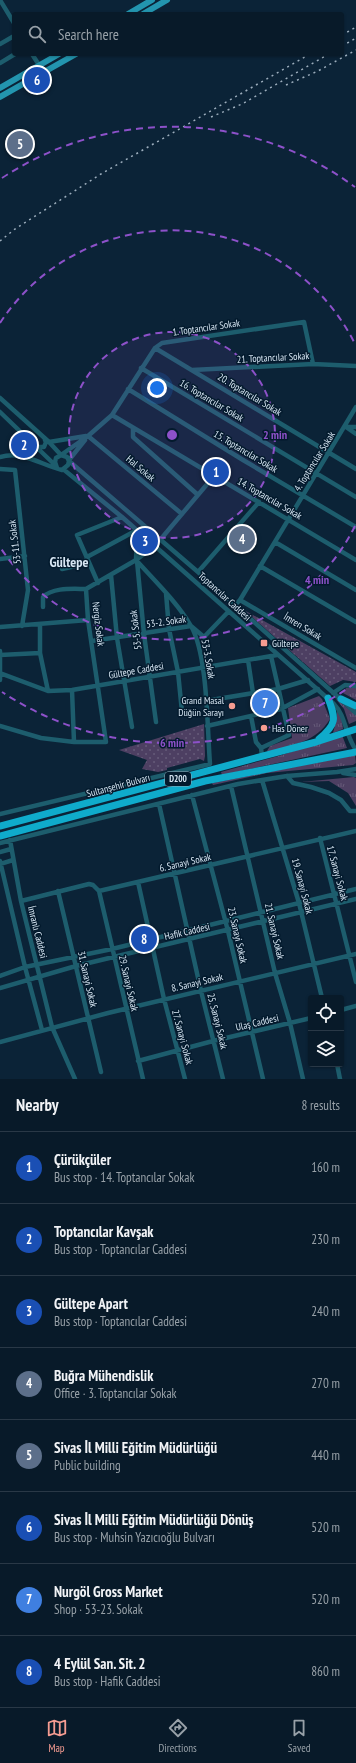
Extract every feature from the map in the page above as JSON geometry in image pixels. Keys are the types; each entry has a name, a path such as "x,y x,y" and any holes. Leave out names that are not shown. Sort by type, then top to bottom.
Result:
{"highway":[{"path":"316,742 330,730 334,721 334,713 328,698"},
{"path":"341,699 356,706"},
{"name":"Sultanşehir Bulvarı","path":"0,826 316,742 356,729"},
{"name":"Sultanşehir Bulvarı","path":"0,836 205,781 356,751"}],"main road":[{"path":"131,12 152,0"},
{"path":"146,12 167,0"},
{"path":"0,88 55,56"},
{"path":"0,97 72,56"}],"street":[{"path":"0,0 12,20"},
{"path":"0,44 12,37"},
{"path":"0,63 12,56"},
{"path":"33,56 39,65"},
{"name":"1. Toptancılar Sokak","path":"155,348 162,343 304,322 313,364"},
{"path":"56,466 56,459 88,436 112,415 155,348"},
{"name":"20. Toptancılar Sokak","path":"155,348 356,469"},
{"name":"21. Toptancılar Sokak","path":"191,370 313,364 356,366"},
{"name":"16. Toptancılar Sokak","path":"142,368 356,497"},
{"name":"15. Toptancılar Sokak","path":"128,389 356,527"},
{"path":"0,398 49,442 61,455 66,456 69,461"},
{"name":"4. Toptancılar Sokak","path":"235,605 240,600 316,473 346,427 356,407"},
{"path":"0,413 56,466"},
{"name":"14. Toptancılar Sokak","path":"112,415 356,560"},
{"path":"346,427 356,427"},
{"path":"346,427 356,434"},
{"path":"133,428 133,437 198,495"},
{"path":"49,442 88,436"},
{"path":"0,457 6,455 24,456 44,465 56,466 63,469 68,467 69,461 88,436"},
{"name":"Hal Sokak","path":"88,436 182,514"},
{"path":"35,447 44,447 46,442 44,438"},
{"name":"Toptancılar Caddesi","path":"69,461 198,572 356,714"},
{"name":"53-11. Sokak","path":"0,469 15,470 28,590 22,626"},
{"name":"Toptancılar Caddesi","path":"63,469 122,517 228,612 340,709 346,732 356,751"},
{"path":"160,540 214,476"},
{"path":"198,572 259,502"},
{"path":"98,582 77,535 122,517"},
{"path":"62,569 85,564 87,557 137,530"},
{"path":"136,560 137,530"},
{"path":"275,542 356,590"},
{"name":"Nergiz Sokak","path":"74,742 106,742 88,620 86,589 136,560 155,546"},
{"path":"0,559 25,556"},
{"name":"53-3. Sokak","path":"0,814 210,764 203,667 198,642 191,626 136,560"},
{"name":"53-5. Sokak","path":"136,560 156,722"},
{"path":"260,566 356,622"},
{"path":"111,575 116,638 132,727"},
{"path":"43,607 43,597 49,593 86,589"},
{"path":"165,593 169,629 178,672 182,712"},
{"name":"İmren Sokak","path":"240,600 356,668"},
{"name":"53-2. Sokak","path":"92,641 191,626 204,638 228,612"},
{"path":"0,627 88,620"},
{"path":"40,624 40,653 48,691"},
{"path":"0,651 0,680"},
{"path":"0,655 40,653"},
{"name":"Gültepe Caddesi","path":"0,673 48,691 72,690 277,655"},
{"path":"261,748 289,735 271,656"},
{"path":"248,660 253,693"},
{"path":"205,701 278,689 308,680"},
{"path":"333,693 345,685 356,686"},
{"path":"207,726 283,708 318,689"},
{"path":"0,726 41,738 74,742 72,690"},
{"path":"251,716 256,742 261,748 262,756"},
{"path":"0,843 232,786 287,776 356,769"},
{"path":"337,772 356,775"},
{"path":"287,776 294,783 329,793 341,800 350,810 356,810"},
{"name":"19. Sanayi Sokak","path":"262,780 299,903 321,995"},
{"name":"21. Sanayi Sokak","path":"232,786 275,973 290,1023 304,1079"},
{"name":"23. Sanayi Sokak","path":"192,796 226,921 263,1079"},
{"name":"25. Sanayi Sokak","path":"159,804 201,991 223,1079"},
{"name":"6. Sanayi Sokak","path":"99,892 320,838 356,831"},
{"name":"17. Sanayi Sokak","path":"320,838 356,982"},
{"name":"İmranlı Caddesi","path":"10,840 21,901 38,964 52,1027 75,1079"},
{"path":"0,852 11,849"},
{"path":"0,863 14,860"},
{"name":"İmranlı Caddesi","path":"0,863 42,1030"},
{"name":"27. Sanayi Sokak","path":"138,882 164,999 185,1079"},
{"path":"21,901 89,884 93,885 99,892"},
{"name":"Hafik Caddesi","path":"0,976 25,967 74,958 151,940 356,889"},
{"name":"31. Sanayi Sokak","path":"58,891 101,1072"},
{"name":"29. Sanayi Sokak","path":"99,892 125,1009 143,1079"},
{"name":"Hafik Caddesi","path":"0,988 76,966 228,931 356,899"},
{"name":"8. Sanayi Sokak","path":"0,1042 52,1027 164,999 356,954"},
{"path":"344,1009 356,1006"},
{"name":"Ulaş Caddesi","path":"138,1061 213,1041 308,1019"},
{"path":"338,1067 340,1079"}],"green space":[{"path":"244,610 356,672 356,682 343,680 330,686"},
{"path":"356,687 356,700 343,693 346,688"},
{"path":"319,696 322,699 330,719 324,727 318,733 304,741 270,752 267,751 270,746 292,738 288,708"},
{"path":"335,698 356,715 356,721 349,724 344,709"},
{"path":"337,710 342,720 343,729 333,733 337,718"},
{"path":"204,724 204,761 200,759 158,772 142,769 147,760 119,750"},
{"path":"342,735 347,748 222,775 221,772 282,755"},
{"path":"355,755 356,763 353,765 267,773 213,785 212,783"},
{"path":"356,778 356,806 348,793 329,781 301,782"}],"railway":[{"path":"344,34 356,27"},
{"path":"344,45 356,38"},
{"path":"286,85 318,71 356,50"},
{"path":"0,241 15,229 101,174 307,56"},
{"path":"211,117 242,104 326,56"}],"place":[{"name":"Sivas İl Milli Eğitim Müdürlüğü Dönüş","path":"37,80"},
{"name":"Sivas İl Milli Eğitim Müdürlüğü","path":"20,144"},
{"name":"Toptancılar Kavşak","path":"24,445"},
{"name":"Çürükçüler","path":"216,472"},
{"name":"Buğra Mühendislik","path":"242,539"},
{"name":"Gültepe Apart","path":"145,541"},
{"name":"Gültepe","path":"264,643"},
{"name":"Nurgöl Gross Market","path":"265,703"},
{"name":"Grand Masal Düğün Sarayı","path":"232,706"},
{"name":"Has Döner","path":"264,728"},
{"name":"4 Eylül San. Sit. 2","path":"144,939"}],"district":[{"name":"Gültepe","path":"69,562"}]}
